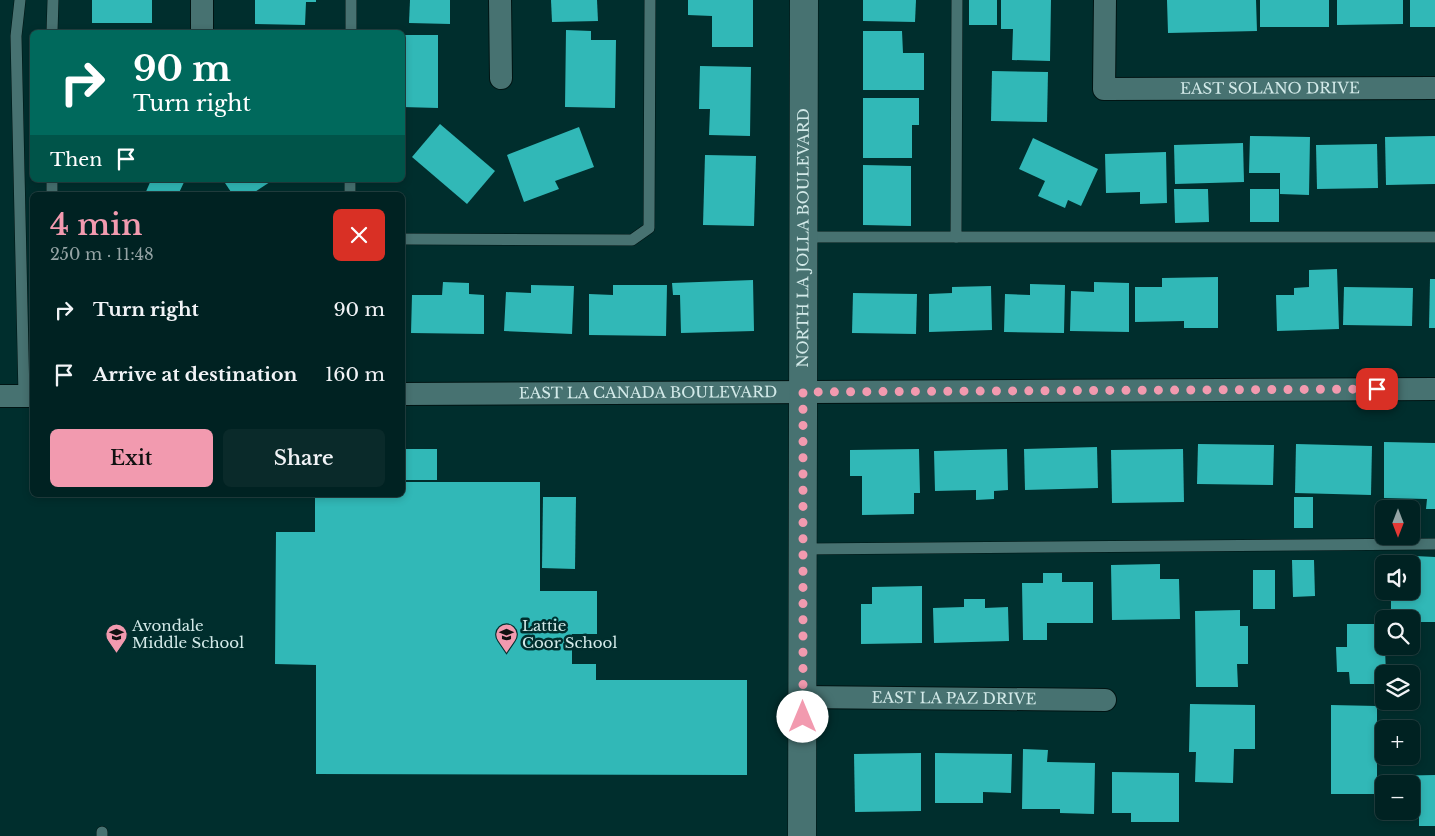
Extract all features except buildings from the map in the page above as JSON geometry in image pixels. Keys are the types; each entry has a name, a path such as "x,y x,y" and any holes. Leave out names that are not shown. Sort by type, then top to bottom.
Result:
{"street":[{"path":"202,0 202,30"},
{"path":"500,0 500,78"},
{"name":"NORTH LA JOLLA BOULEVARD","path":"802,836 804,0"},
{"name":"EAST SOLANO DRIVE","path":"1105,0 1104,89 1435,88"},
{"name":"EAST LA CANADA BOULEVARD","path":"405,394 1435,389"},
{"path":"0,396 28,396"},
{"name":"EAST LA PAZ DRIVE","path":"803,697 1105,700"}],"lane":[{"path":"20,0 16,36 28,396"},
{"path":"52,0 52,30"},
{"path":"351,0 351,30"},
{"path":"405,239 632,240 649,228 650,0"},
{"path":"956,237 957,0"},
{"path":"803,237 1435,237"},
{"path":"803,549 1435,544"}],"place":[{"name":"Avondale Middle School","path":"116,654"},
{"name":"Lattie Coor School","path":"506,654"}],"route":[{"path":"803,717 803,392 1377,389"}]}
